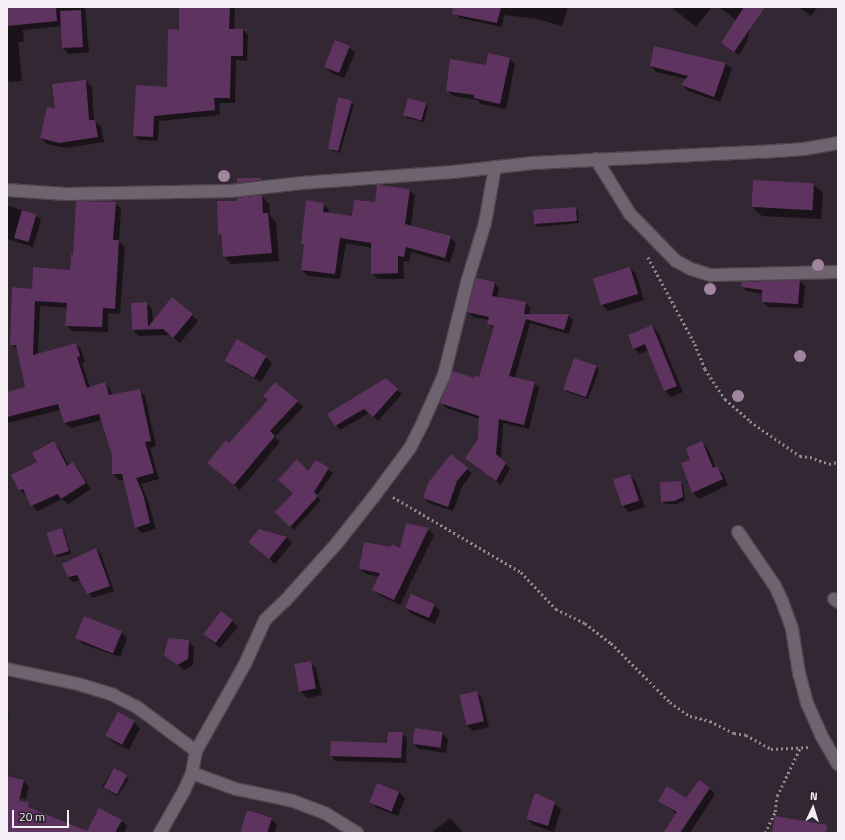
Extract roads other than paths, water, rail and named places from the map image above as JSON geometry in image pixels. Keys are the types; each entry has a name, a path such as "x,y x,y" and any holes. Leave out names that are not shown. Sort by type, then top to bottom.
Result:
{"street":[{"path":"7,190 66,194 231,191 302,183 438,173 495,166 596,159 668,158 761,152 804,149 838,143"},
{"path":"596,159 630,214 676,261 691,269 711,275 838,272"},
{"path":"160,833 175,810 192,773 196,751 245,664 265,620 285,601 337,542 379,490 410,448 444,375 470,272 485,223 495,166"},
{"path":"738,532 775,586 782,601 792,629 807,703 828,747 838,764"},
{"path":"7,669 78,684 114,694 137,707 196,751"},
{"path":"192,773 236,789 293,801 325,813 356,833"}]}
